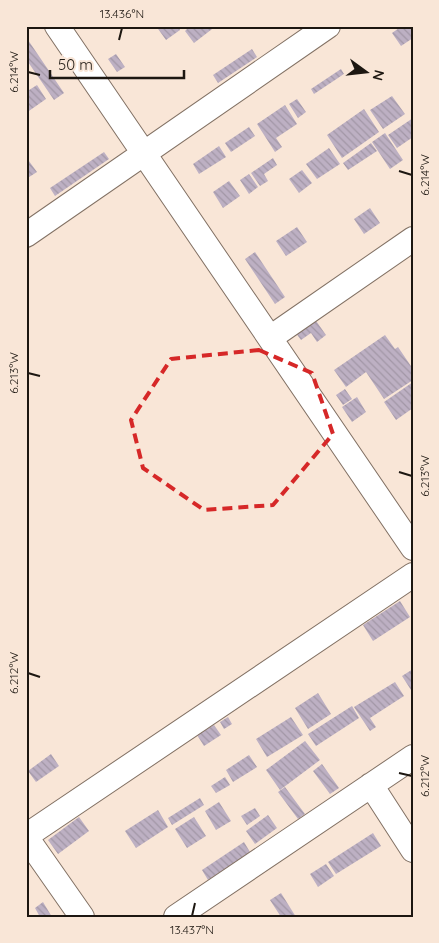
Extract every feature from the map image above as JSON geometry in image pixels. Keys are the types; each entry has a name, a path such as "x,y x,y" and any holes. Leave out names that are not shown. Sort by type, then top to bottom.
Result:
{"street":[{"path":"57,26 413,548"},
{"path":"26,235 144,154 313,30"},
{"path":"270,338 413,239"},
{"path":"82,917 26,836 413,575"},
{"path":"176,917 413,757"},
{"path":"370,785 413,850"}],"highlighted area":[{"path":"259,350 312,373 333,434 273,505 204,510 143,468 131,420 171,359"}],"building":[{"path":"156,26 178,26 180,30 166,40"},
{"path":"190,26 216,26 194,43 185,31"},
{"path":"402,26 413,26 413,38 401,46 392,33"},
{"path":"26,37 64,93 54,100 26,59"},
{"path":"252,49 257,57 218,83 213,75"},
{"path":"116,54 125,67 117,72 108,59"},
{"path":"341,69 344,74 314,94 311,89"},
{"path":"37,85 46,99 26,113 26,92"},
{"path":"392,96 405,114 383,129 370,110"},
{"path":"297,99 306,112 298,118 289,104"},
{"path":"285,105 297,124 276,138 282,147 275,152 257,124"},
{"path":"364,109 379,132 342,158 327,135"},
{"path":"413,118 413,137 397,148 388,135"},
{"path":"249,127 255,136 231,152 225,143"},
{"path":"385,133 403,160 390,169 372,142"},
{"path":"371,143 377,151 348,170 343,163"},
{"path":"219,146 226,157 199,174 193,164"},
{"path":"329,148 340,164 317,179 306,164"},
{"path":"104,152 109,159 55,196 50,188"},
{"path":"26,157 37,172 26,179"},
{"path":"273,158 277,165 264,174 268,181 260,186 251,173"},
{"path":"302,170 312,183 299,193 289,179"},
{"path":"249,174 258,187 249,194 240,180"},
{"path":"229,181 240,196 223,208 213,192"},
{"path":"370,208 380,223 364,234 354,219"},
{"path":"297,227 307,242 286,256 276,241"},
{"path":"255,252 285,297 275,304 245,259"},
{"path":"314,318 326,335 317,342 311,333 301,340 295,332"},
{"path":"385,335 395,349 398,347 413,369 413,380 384,399 366,372 346,387 334,370"},
{"path":"413,382 413,408 396,420 384,402"},
{"path":"345,389 352,399 343,405 336,395"},
{"path":"357,397 366,412 352,422 342,407"},
{"path":"400,601 410,617 373,641 363,625"},
{"path":"413,669 413,689 411,690 402,676"},
{"path":"395,682 404,696 370,718 376,727 370,731 354,707"},
{"path":"318,693 331,714 308,729 295,708"},
{"path":"352,706 359,718 316,746 308,734"},
{"path":"228,717 232,724 224,729 220,722"},
{"path":"291,717 303,735 267,757 256,739"},
{"path":"214,725 221,735 204,746 197,735"},
{"path":"305,741 320,760 280,790 266,770"},
{"path":"51,754 59,766 36,782 28,771"},
{"path":"249,755 257,767 233,782 226,770"},
{"path":"322,764 339,788 330,794 313,771"},
{"path":"225,777 230,785 216,793 211,786"},
{"path":"285,787 305,814 298,819 278,792"},
{"path":"200,798 204,805 172,825 168,818"},
{"path":"219,802 231,821 216,830 205,811"},
{"path":"255,808 260,816 247,825 241,816"},
{"path":"158,810 168,827 136,848 125,831"},
{"path":"268,815 277,828 255,844 246,831"},
{"path":"79,817 89,831 58,854 48,840"},
{"path":"194,817 206,836 187,848 175,829"},
{"path":"373,833 381,846 336,874 328,862"},
{"path":"244,842 250,852 208,880 202,870"},
{"path":"326,864 334,876 318,887 310,874"},
{"path":"281,893 296,917 281,917 270,900"},
{"path":"43,902 52,917 40,917 35,908"}]}
